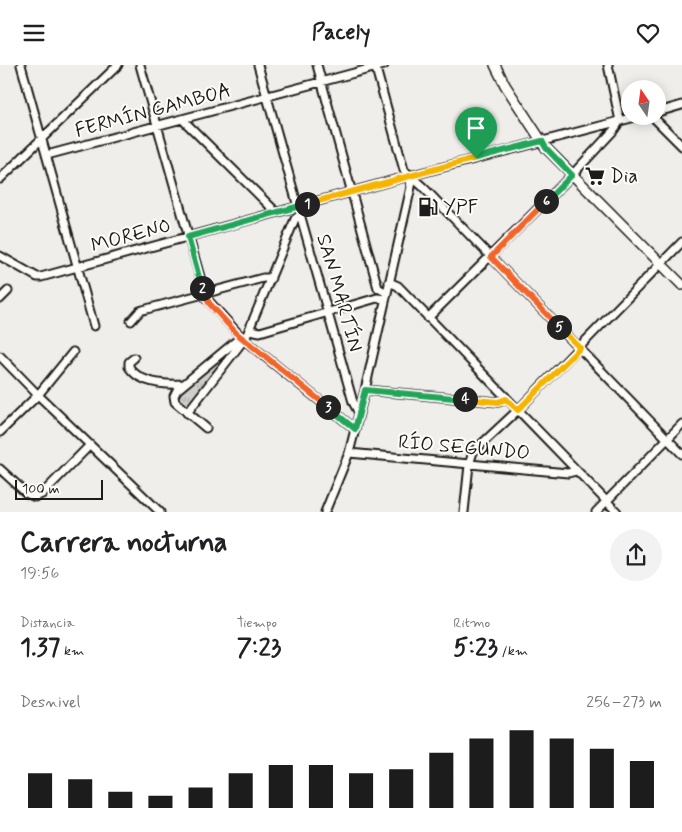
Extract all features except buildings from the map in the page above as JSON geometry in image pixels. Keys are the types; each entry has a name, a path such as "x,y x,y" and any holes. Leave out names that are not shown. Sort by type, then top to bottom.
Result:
{"main road":[{"path":"495,65 504,85 546,148 663,262 682,285"},
{"path":"663,262 682,277"}],"street":[{"path":"21,65 94,325"},
{"path":"0,179 118,65"},
{"path":"140,65 204,293 213,307 243,338 355,429"},
{"name":"SAN MARTÍN","path":"258,65 353,402 359,413"},
{"path":"317,65 378,288 386,296"},
{"name":"FERMÍN GAMBOA","path":"47,155 384,65"},
{"path":"428,318 491,257 613,131 620,121 608,65"},
{"path":"376,66 402,166 409,176 423,187 682,454"},
{"path":"666,109 682,105"},
{"path":"183,120 272,207 275,213"},
{"name":"MORENO","path":"0,256 37,277 620,121"},
{"path":"661,125 682,147"},
{"path":"325,512 349,453 365,390 410,187 409,176"},
{"path":"187,413 250,330 295,219 300,215"},
{"path":"464,512 469,465 473,452 580,348 682,242"},
{"path":"131,321 143,309 264,278 271,278"},
{"path":"389,281 398,286 617,512"},
{"path":"0,299 8,291"},
{"path":"250,330 260,332 327,311 386,296"},
{"path":"206,428 175,402 175,393 243,338"},
{"path":"0,433 38,395 73,352"},
{"path":"0,356 160,512"},
{"path":"134,358 129,362 128,367 132,373 145,380 184,384"},
{"path":"365,390 498,402 506,399"},
{"path":"596,512 682,424"},
{"path":"0,469 31,497 42,494 90,445"},
{"name":"RÍO SEGUNDO","path":"349,453 568,473 576,471"}],"green space":[{"path":"236,345 190,406 181,403 178,398 181,391"}],"place":[{"name":"Dia","path":"595,176"},
{"name":"YPF","path":"428,207"}],"route":[{"path":"542,141 546,148 572,175 491,257 580,348 518,410 506,399 498,402 365,390 355,429 236,333 206,298 188,237 476,158 542,141"}]}
